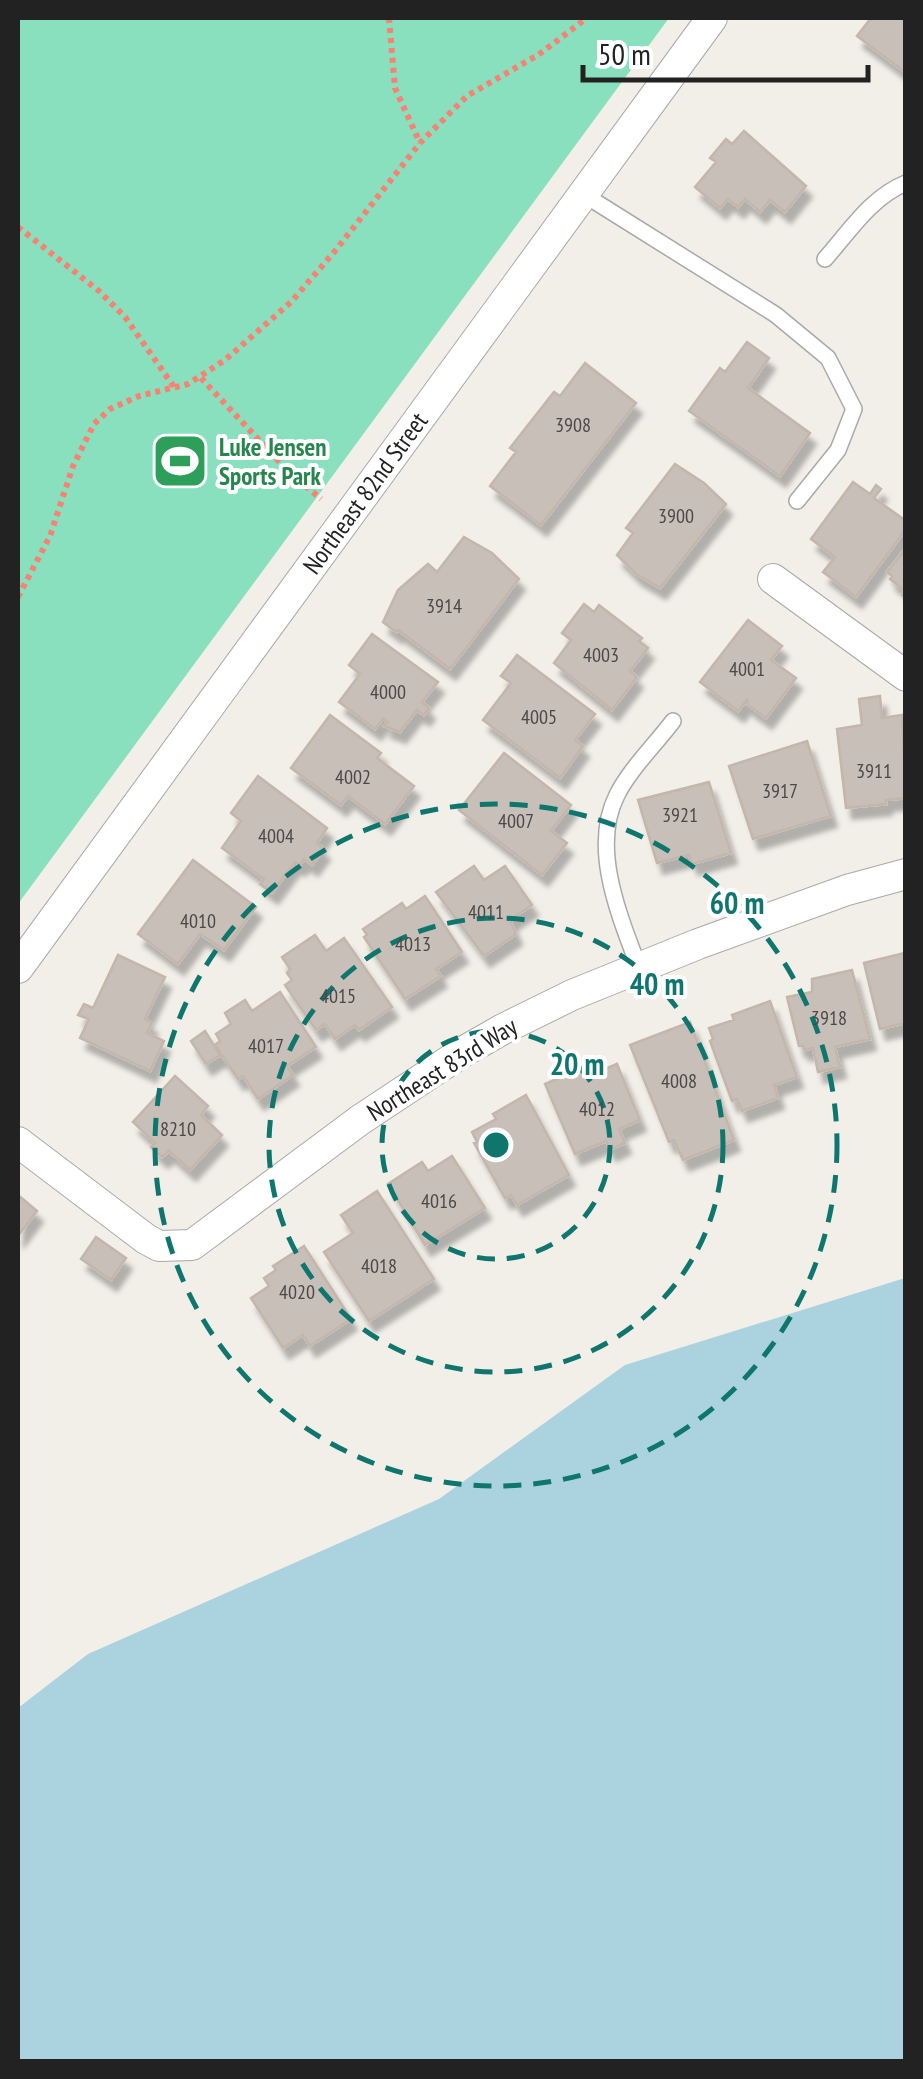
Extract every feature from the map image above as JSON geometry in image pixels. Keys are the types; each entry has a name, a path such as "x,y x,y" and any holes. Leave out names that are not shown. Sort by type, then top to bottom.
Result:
{"street":[{"name":"Northeast 82nd Street","path":"18,968 712,18"},
{"path":"773,579 906,676"},
{"name":"Northeast 83rd Way","path":"18,1142 146,1240 159,1246 192,1245 298,1165 460,1053 572,995 639,968 800,906 906,874"}],"lane":[{"path":"825,259 870,207 892,188 906,182"},
{"path":"584,194 776,314 828,358 854,410 838,450 797,501"},
{"path":"639,968 612,895 606,825 617,794 673,721"}],"path":[{"path":"389,18 396,88 420,143"},
{"path":"18,597 50,536 73,466 94,424 125,402 200,378 291,302 420,143 467,96 538,55 587,18"},
{"path":"18,227 100,291 125,317 174,387"},
{"path":"200,378 288,470 346,519"}],"green space":[{"name":"Luke Jensen Sports Park","path":"18,18 669,18 18,904"}],"water":[{"path":"905,1278 905,2061 18,2061 18,1708 88,1654 439,1499 625,1365"}],"building":[{"path":"871,18 906,18 906,73 857,36"},
{"path":"744,131 806,186 785,212 770,200 760,212 745,199 738,207 728,199 720,208 695,187 716,162 710,158 726,139 732,144"},
{"path":"747,342 769,358 748,388 810,433 780,476 689,411 720,368 725,372"},
{"path":"585,363 636,403 541,525 490,486 516,452 510,448 554,392 560,396"},
{"path":"675,464 726,504 660,588 636,574 617,555 633,533 626,528"},
{"path":"853,482 870,494 876,485 881,489 874,498 906,521 906,529 856,597 823,572 835,557 811,539"},
{"path":"464,537 492,553 519,579 450,669 383,622 398,590 428,564 437,572"},
{"path":"906,548 906,598 902,595 905,591 887,572"},
{"path":"584,604 594,612 599,605 642,638 639,641 648,648 630,671 637,677 612,710 554,663 571,640 562,633"},
{"path":"748,620 782,646 771,660 796,678 766,718 747,700 738,711 700,682"},
{"path":"372,634 438,682 422,702 429,708 424,715 417,710 400,732 384,726 388,722 383,719 375,729 339,702 360,674 349,665"},
{"path":"517,655 595,714 575,740 583,746 560,778 483,720 511,683 501,676"},
{"path":"880,696 882,718 902,715 906,798 846,808 837,729 862,725 859,699"},
{"path":"330,715 381,753 377,758 414,786 385,824 348,796 341,805 291,768"},
{"path":"807,741 831,816 753,839 729,766"},
{"path":"504,753 571,805 551,831 567,843 542,875 459,810"},
{"path":"258,776 327,828 317,843 324,849 312,865 304,859 300,865 295,862 272,893 260,884 264,879 222,848 241,821 231,813"},
{"path":"709,782 731,853 692,864 689,855 657,863 638,800"},
{"path":"193,860 256,907 224,950 200,934 178,964 138,934"},
{"path":"474,866 484,880 505,866 532,905 510,920 516,934 484,956 436,892"},
{"path":"425,896 462,952 436,969 441,976 405,999 364,937 367,935 363,929 402,903 406,909"},
{"path":"315,935 326,951 344,938 392,1007 359,1030 355,1025 335,1039 325,1024 316,1030 285,985 292,980 282,957"},
{"path":"904,953 906,1023 880,1029 864,963"},
{"path":"118,955 165,977 145,1019 152,1023 147,1033 164,1041 150,1071 80,1038 89,1019 78,1015 84,1004 93,1008"},
{"path":"852,970 870,1039 835,1047 840,1067 818,1072 813,1048 804,1050 799,1046 787,997 812,992 812,979"},
{"path":"280,992 316,1047 287,1066 293,1075 258,1099 243,1076 238,1079 215,1045 220,1041 216,1034 231,1024 225,1013 245,1000 252,1011"},
{"path":"770,1001 797,1077 774,1085 778,1098 742,1111 737,1099 732,1101 709,1028"},
{"path":"690,1022 734,1140 683,1160 674,1140 669,1142 630,1045"},
{"path":"205,1031 220,1055 206,1064 191,1041"},
{"path":"617,1064 640,1120 619,1129 625,1143 610,1150 606,1141 575,1154 545,1084 582,1068 586,1077"},
{"path":"175,1076 208,1106 201,1115 222,1135 190,1170 169,1151 162,1157 151,1147 155,1143 133,1122"},
{"path":"526,1095 569,1175 517,1205 511,1195 505,1198 474,1143 477,1142 472,1132"},
{"path":"452,1156 485,1208 425,1245 388,1184 422,1162 428,1171"},
{"path":"377,1191 434,1279 369,1321 324,1252 353,1233 341,1215"},
{"path":"18,1195 37,1211 18,1236"},
{"path":"96,1237 126,1258 111,1280 81,1259"},
{"path":"304,1246 351,1319 310,1346 303,1335 283,1348 251,1298 269,1286 264,1278 276,1270 273,1266"}],"place":[{"name":"Luke Jensen Sports Park","path":"180,461"}]}
